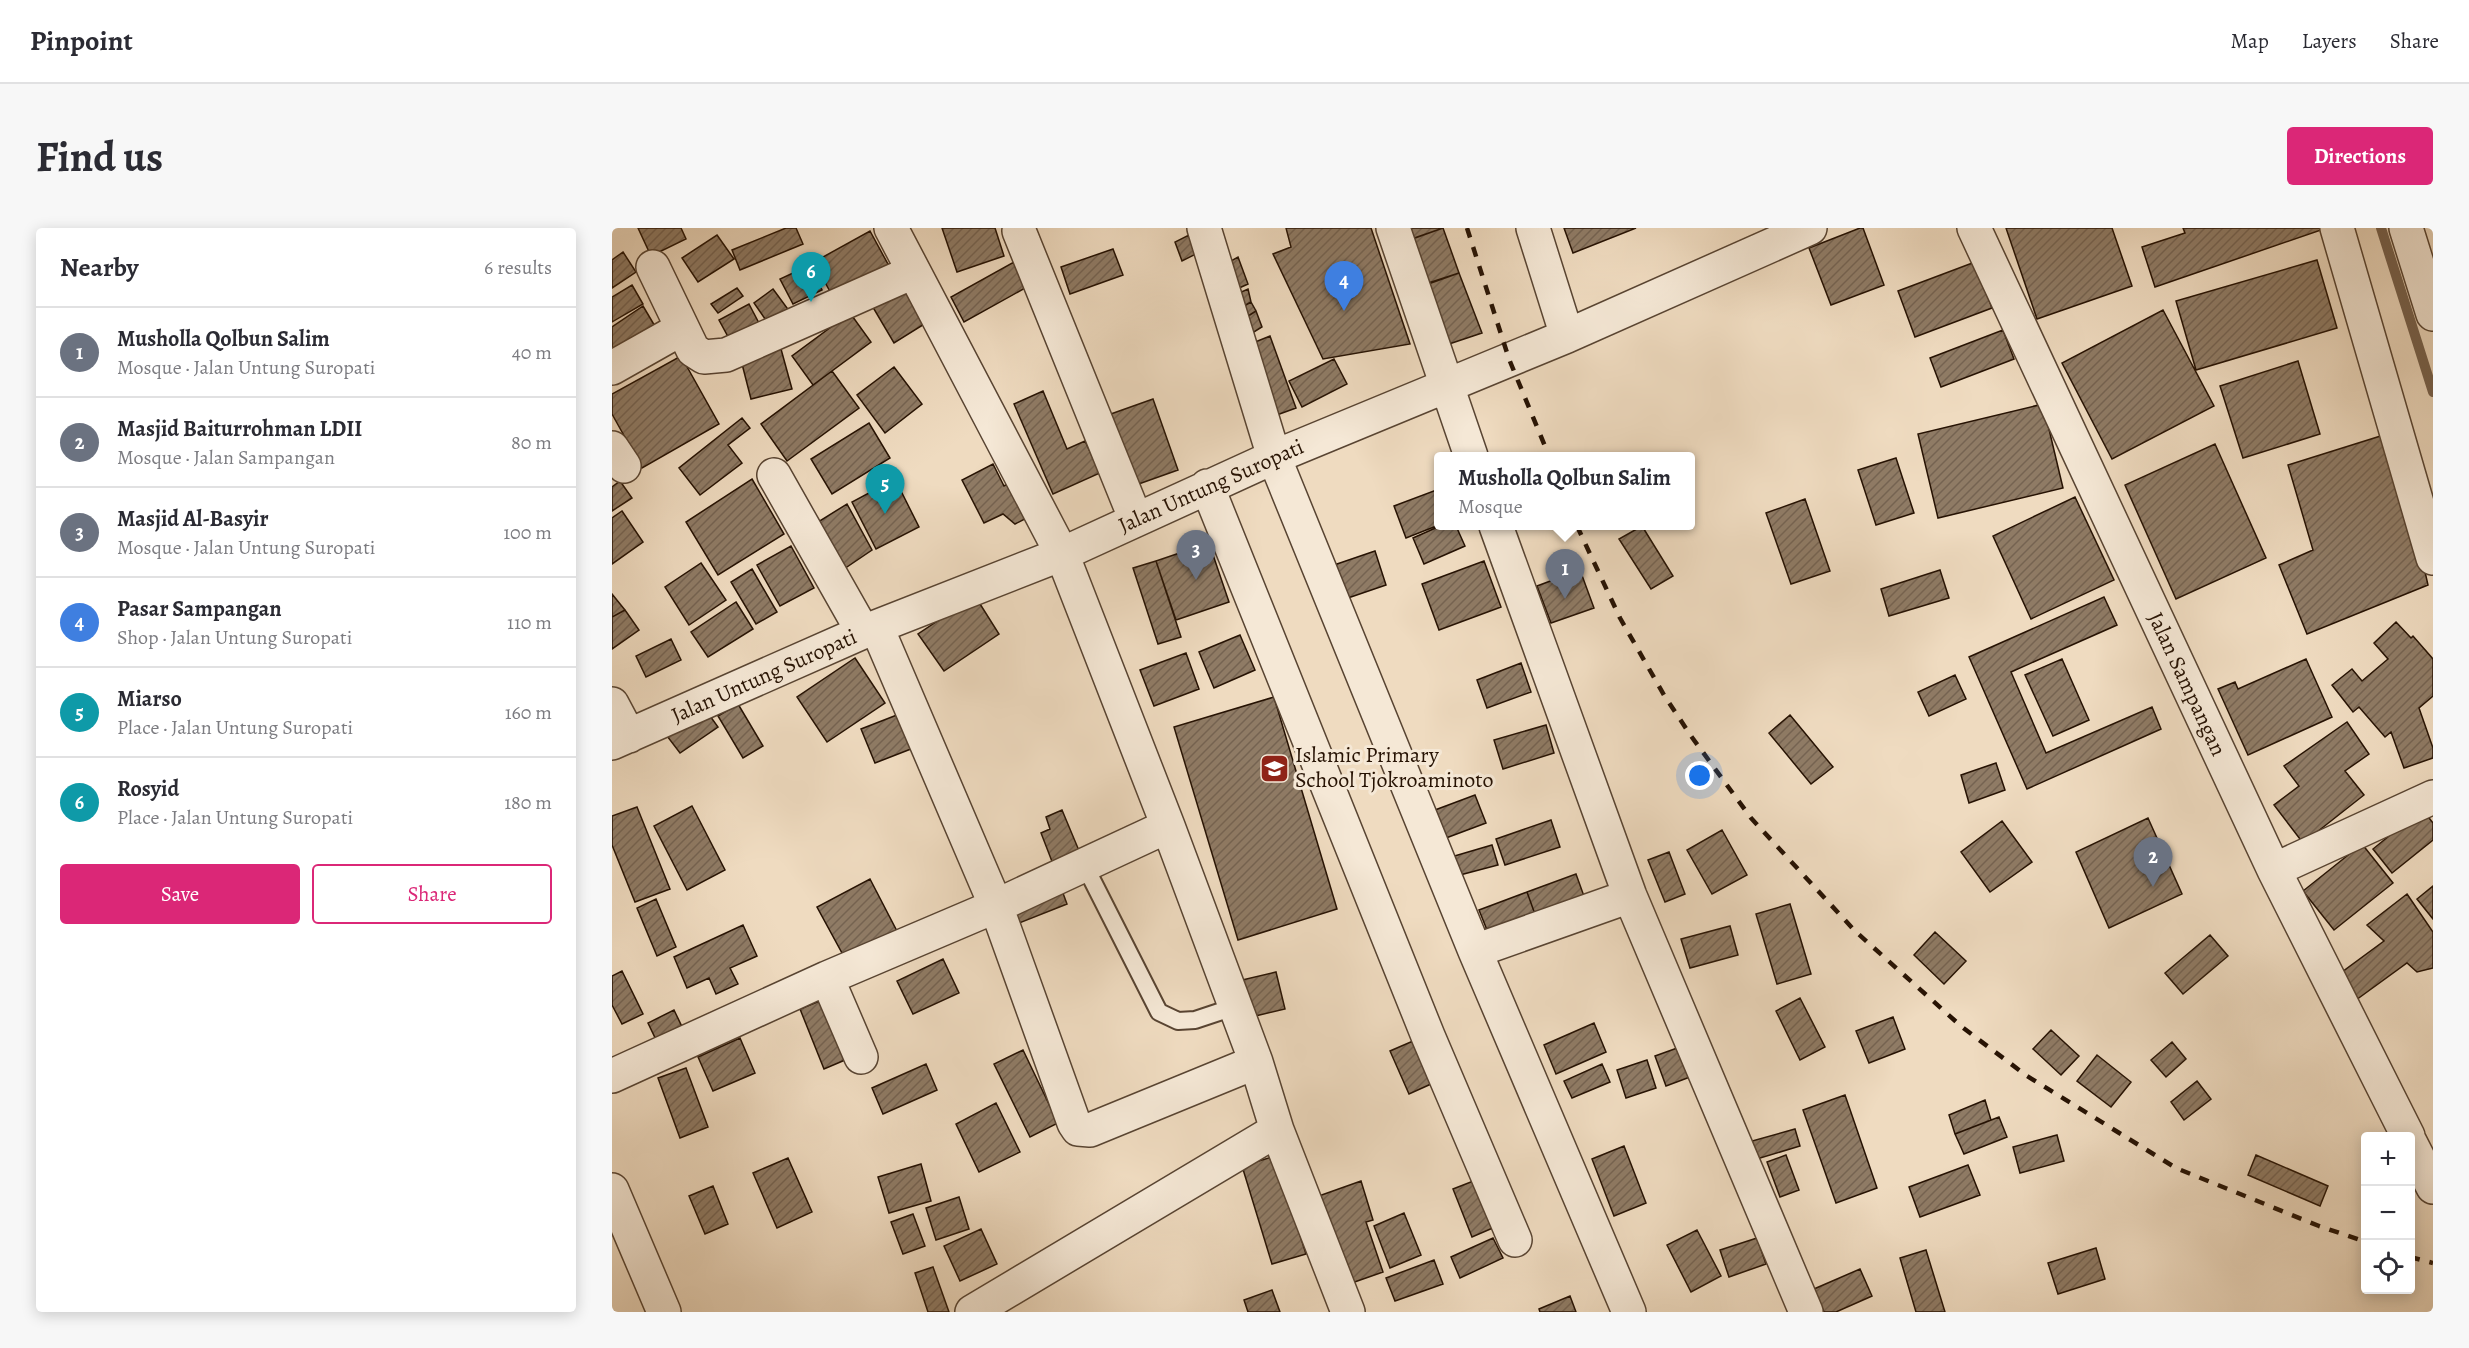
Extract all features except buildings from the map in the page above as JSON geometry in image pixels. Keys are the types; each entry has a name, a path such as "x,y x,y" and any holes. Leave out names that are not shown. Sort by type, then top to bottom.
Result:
{"street":[{"path":"891,228 1062,554 1168,826 1256,1062 1277,1130 1348,1312"},
{"path":"1204,228 1274,457 1475,951 1629,1312"},
{"path":"1393,228 1471,452"},
{"path":"1533,228 1567,336"},
{"name":"Jalan Untung Suropati","path":"620,740 870,630 1062,554 1207,486 1567,336 1810,228"},
{"name":"Jalan Sampangan","path":"1974,228 2274,870 2405,1132"},
{"path":"2337,228 2433,558"},
{"path":"2406,228 2433,314"},
{"path":"1019,231 1136,520"},
{"path":"653,267 693,350 704,357 726,356 913,272"},
{"path":"612,368 681,328"},
{"path":"774,475 870,630 996,906 1078,1129 1090,1130 1256,1062"},
{"path":"1207,486 1428,1036 1515,1240"},
{"path":"1498,530 1630,896 1806,1312"},
{"path":"612,704 620,740"},
{"path":"2274,870 2433,797"},
{"path":"612,1076 827,978 1085,866 1168,826"},
{"path":"1475,951 1630,896"},
{"path":"827,978 861,1057"},
{"path":"972,1312 1277,1130"},
{"path":"2415,1152 2433,1187"},
{"path":"612,1190 664,1312"}],"lane":[{"path":"1085,866 1159,1012 1178,1021 1195,1020 1234,1006"}],"waterway":[{"path":"2381,228 2433,392"}],"railway":[{"path":"1467,228 1509,359 1547,452"},
{"path":"1579,530 1620,618 1664,695 1691,736 1751,818 1855,931 1962,1027 2027,1076 2176,1168 2319,1226 2361,1240"},
{"path":"2415,1258 2433,1263"}],"place":[{"name":"Rosyid","path":"811,302"},
{"name":"Pasar Sampangan","path":"1344,311"},
{"name":"Miarso","path":"885,514"},
{"name":"Masjid Al-Basyir","path":"1196,580"},
{"name":"Musholla Qolbun Salim","path":"1565,599"},
{"name":"Islamic Primary School Tjokroaminoto","path":"1274,768"},
{"name":"Masjid Baiturrohman LDII","path":"2153,887"}]}
